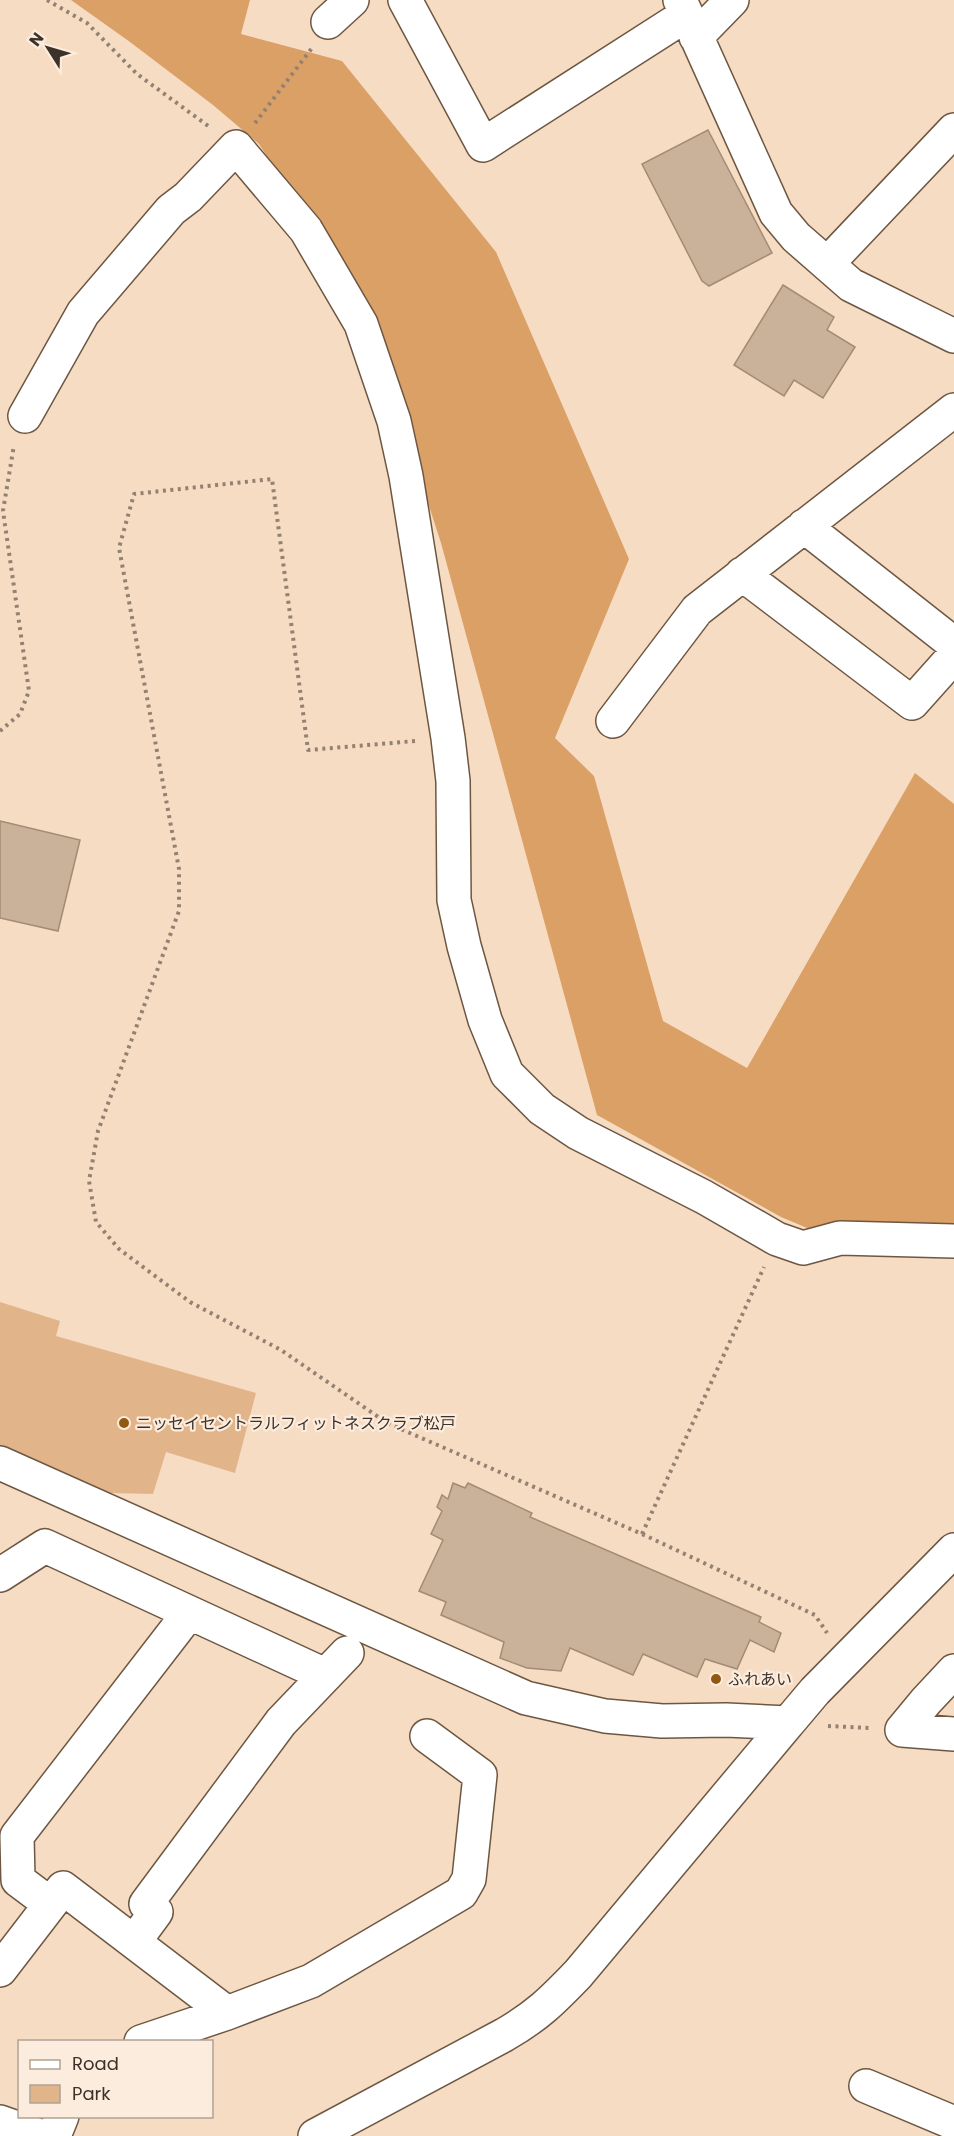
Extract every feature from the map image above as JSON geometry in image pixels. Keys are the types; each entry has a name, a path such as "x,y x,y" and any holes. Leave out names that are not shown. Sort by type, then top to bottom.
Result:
{"street":[{"path":"328,22 352,0"},
{"path":"405,0 483,145 687,17 732,0"},
{"path":"687,17 776,213 796,237 851,285 954,336"},
{"path":"827,264 954,130"},
{"path":"25,416 83,313 171,210 236,147 306,230 361,324 394,421 406,476 448,738 453,781 454,900 464,946 485,1020 507,1074 542,1109 578,1133 704,1197 777,1239 802,1248 840,1238 954,1241"},
{"path":"613,721 697,610 954,410"},
{"path":"804,526 954,644"},
{"path":"742,574 912,703 954,656"},
{"path":"0,1463 526,1698 605,1716 788,1723"},
{"path":"0,1575 45,1546 189,1613 336,1664 281,1722 146,1904 156,1912 134,1942"},
{"path":"315,2136 531,2020 549,2005 578,1974 815,1690 954,1550"},
{"path":"50,1904 9,1882 17,1836 11,1820 189,1613"},
{"path":"902,1730 954,1671"},
{"path":"902,1730 954,1734"},
{"path":"147,2040 311,1981 461,1893 469,1879 480,1775 427,1736"},
{"path":"0,1970 63,1888 227,2013"},
{"path":"866,2086 954,2123"},
{"path":"54,2136 61,2118"},
{"path":"0,2122 40,2136"}],"path":[{"path":"47,0 87,22 137,74 236,147 325,32 328,22"},
{"path":"0,731 20,714 29,691 3,511 15,445 25,416"},
{"path":"448,738 308,750 272,479 134,494 119,549 179,869 179,911 98,1131 89,1181 96,1222 119,1248 190,1302 281,1350 387,1423 642,1534 815,1615 845,1660"},
{"path":"642,1534 777,1239"},
{"path":"788,1723 902,1730"}],"green space":[{"name":"ニッセイセントラルフィットネスクラブ松戸","path":"0,1302 60,1321 56,1336 256,1393 235,1473 166,1452 153,1494 67,1492 0,1463"}],"shaded area":[{"path":"71,0 250,0 241,34 342,61 496,252 629,559 555,738 594,776 663,1021 747,1068 915,773 954,804 954,1226 819,1233 781,1217 597,1115 441,543 366,311 259,144 213,105"}],"building":[{"path":"708,130 772,253 709,286 702,281 642,164"},
{"path":"783,285 834,317 827,330 855,347 823,398 794,380 784,396 734,365"},
{"path":"0,821 80,840 58,931 0,918"},
{"path":"453,1483 465,1488 468,1483 532,1513 530,1517 761,1617 759,1622 781,1633 774,1652 750,1640 737,1669 705,1659 697,1677 643,1654 633,1675 570,1648 561,1671 527,1668 500,1658 504,1642 441,1615 446,1602 419,1591 443,1540 431,1534 442,1511 437,1507 442,1495 448,1499"}],"place":[{"name":"ニッセイセントラルフィットネスクラブ松戸","path":"124,1423"},
{"name":"ふれあい","path":"716,1679"}]}
